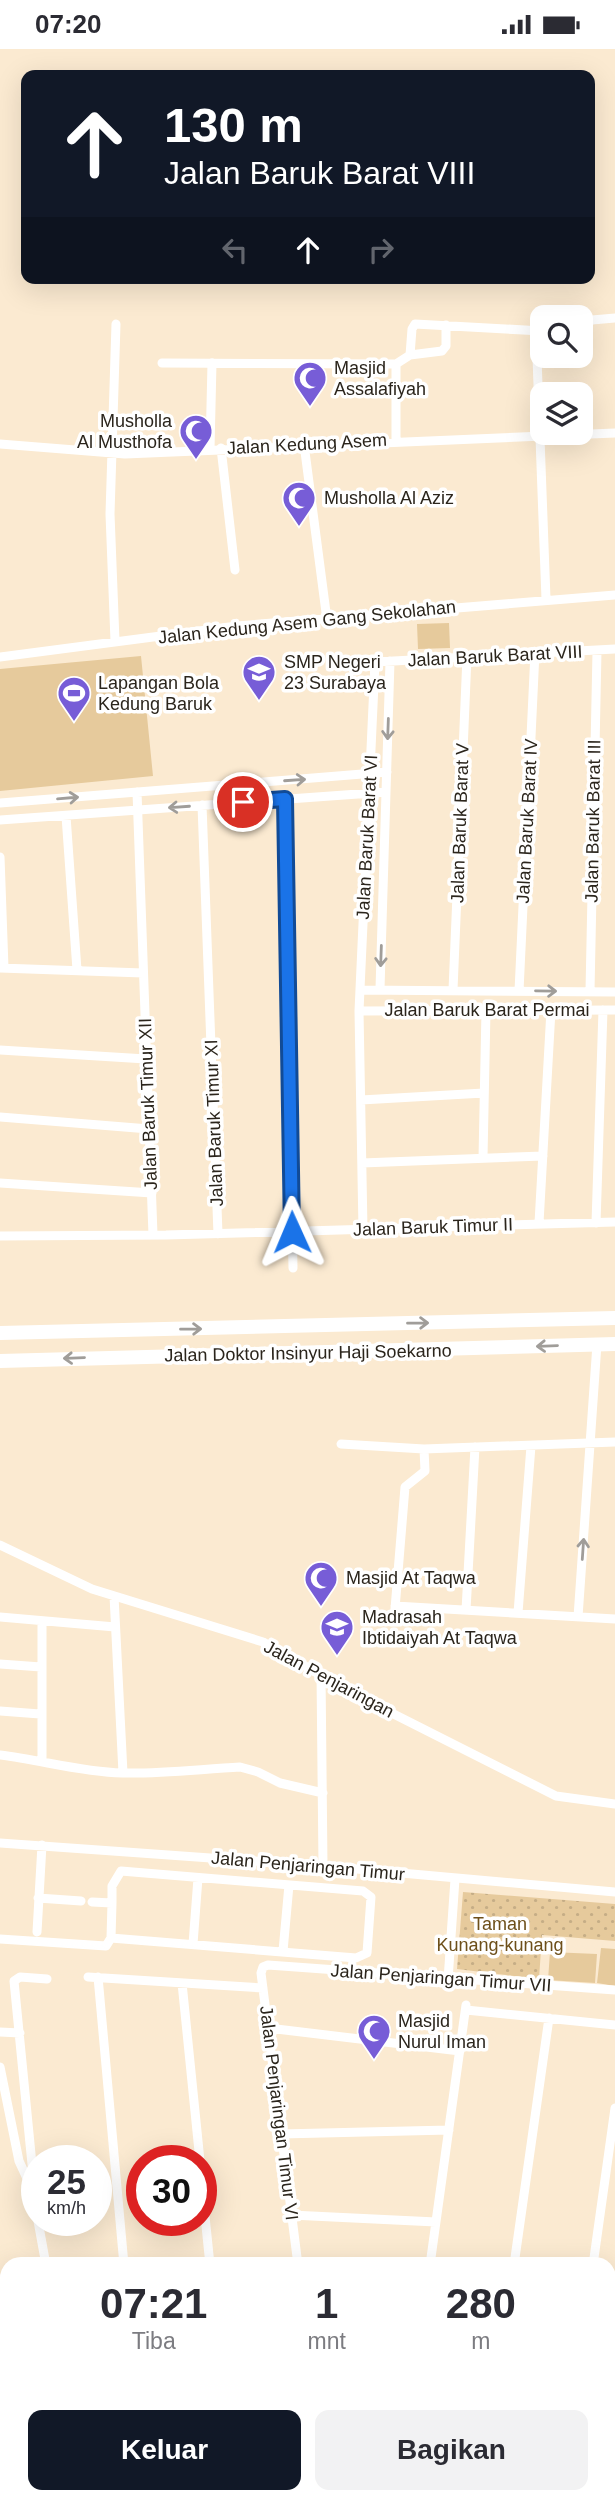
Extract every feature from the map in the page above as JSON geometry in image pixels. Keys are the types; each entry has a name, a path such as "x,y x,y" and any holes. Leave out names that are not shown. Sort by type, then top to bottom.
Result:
{"main road":[{"name":"Jalan Doktor Insinyur Haji Soekarno","path":"0,1333 615,1318"},
{"path":"148,1330 142,1343 150,1356"},
{"path":"106,1331 116,1340 113,1353 107,1357"},
{"name":"Jalan Doktor Insinyur Haji Soekarno","path":"0,1361 615,1344"}],"street":[{"path":"593,320 615,318"},
{"path":"116,324 110,454 116,641"},
{"path":"410,355 413,325 530,330"},
{"path":"162,363 396,364 410,355 442,351 446,346 446,325"},
{"path":"210,449 212,363"},
{"path":"396,364 396,440"},
{"name":"Jalan Kedung Asem","path":"593,433 615,433"},
{"name":"Jalan Kedung Asem","path":"0,444 110,454 530,434"},
{"path":"304,444 327,620"},
{"path":"539,445 546,599"},
{"path":"221,448 235,570"},
{"name":"Jalan Kedung Asem Gang Sekolahan","path":"0,657 237,626 615,595"},
{"name":"Jalan Baruk Barat VIII","path":"375,662 615,649"},
{"name":"Jalan Baruk Barat III","path":"590,991 597,651"},
{"name":"Jalan Baruk Barat IV","path":"519,991 535,652"},
{"name":"Jalan Baruk Barat V","path":"453,990 467,656"},
{"name":"Jalan Baruk Barat VI","path":"380,989 390,661"},
{"name":"Jalan Baruk Barat VI","path":"363,1230 359,1011 375,662"},
{"path":"0,803 387,772"},
{"name":"Jalan Baruk Timur XII","path":"137,792 153,1235"},
{"path":"0,820 386,792"},
{"path":"285,799 293,1268"},
{"name":"Jalan Baruk Timur XI","path":"202,806 218,1234"},
{"path":"65,815 77,970"},
{"path":"0,857 2,968 143,973"},
{"name":"Jalan Baruk Barat Permai","path":"360,990 615,992"},
{"path":"483,1158 486,1010"},
{"path":"539,1223 551,1010"},
{"path":"596,1223 603,1010"},
{"name":"Jalan Baruk Barat Permai","path":"359,1011 615,1010"},
{"path":"0,1050 146,1059"},
{"path":"361,1100 484,1093"},
{"path":"0,1118 149,1129"},
{"path":"362,1163 543,1156"},
{"path":"0,1183 152,1193"},
{"name":"Jalan Baruk Timur II","path":"0,1236 218,1234 615,1222"},
{"path":"578,1617 597,1344"},
{"path":"341,1444 424,1449 615,1442"},
{"path":"518,1613 531,1446"},
{"path":"466,1610 475,1447"},
{"path":"394,1621 405,1487 425,1471 424,1449"},
{"name":"Jalan Penjaringan","path":"0,1545 114,1596 263,1642 352,1693 556,1796 615,1804"},
{"path":"114,1596 123,1773"},
{"path":"395,1606 615,1619"},
{"path":"0,1617 115,1627"},
{"path":"42,1622 42,1760"},
{"path":"0,1664 41,1667"},
{"path":"321,1673 323,1866"},
{"path":"0,1711 40,1714"},
{"path":"0,1755 42,1760 86,1770 123,1773 240,1767 280,1783 323,1793"},
{"name":"Jalan Penjaringan Timur","path":"0,1843 323,1866 615,1892"},
{"path":"37,1931 42,1845"},
{"path":"0,1939 106,1946 111,1938 112,1886 121,1871 363,1891 371,1897 367,1953 364,1957 111,1938"},
{"path":"193,1944 198,1878"},
{"path":"448,1980 455,1879"},
{"path":"284,1951 289,1885"},
{"path":"38,1898 81,1901"},
{"path":"92,1902 113,1903"},
{"name":"Jalan Penjaringan Timur VII","path":"268,1965 615,1990"},
{"name":"Jalan Penjaringan Timur VI","path":"268,1965 261,1973 297,2257"},
{"path":"32,2145 13,1981 20,1977 47,1979"},
{"path":"123,2257 93,1977 263,1988"},
{"path":"182,1983 198,2145"},
{"path":"431,2257 466,2008 615,2025"},
{"path":"515,2257 549,2018"},
{"path":"268,2028 460,2051"},
{"path":"0,2032 20,2033"},
{"path":"0,2067 21,2165"},
{"path":"594,2257 615,2108"},
{"path":"281,2134 449,2130"},
{"path":"291,2215 436,2222"},
{"path":"41,2236 45,2257"},
{"path":"207,2236 209,2257"}],"green space":[{"path":"449,623 450,648 418,649 417,624"},
{"name":"Lapangan Bola Kedung Baruk","path":"141,656 153,776 0,791 0,669"},
{"name":"Taman Kunang-kunang","path":"463,1892 615,1904 615,1941 542,1935 539,1979 457,1969"},
{"path":"601,1948 615,1949 615,1986 597,1983"},
{"path":"550,1952 597,1954 595,1983 548,1980"}],"place":[{"name":"Masjid Assalafiyah","path":"310,408"},
{"name":"Musholla Al Musthofa","path":"196,461"},
{"name":"Musholla Al Aziz","path":"299,528"},
{"name":"SMP Negeri 23 Surabaya","path":"259,702"},
{"name":"Lapangan Bola Kedung Baruk","path":"74,723"},
{"name":"Masjid At Taqwa","path":"321,1608"},
{"name":"Madrasah Ibtidaiyah At Taqwa","path":"337,1657"},
{"name":"Masjid Nurul Iman","path":"374,2061"}],"route":[{"path":"243,802 285,799 292,1232"}]}
